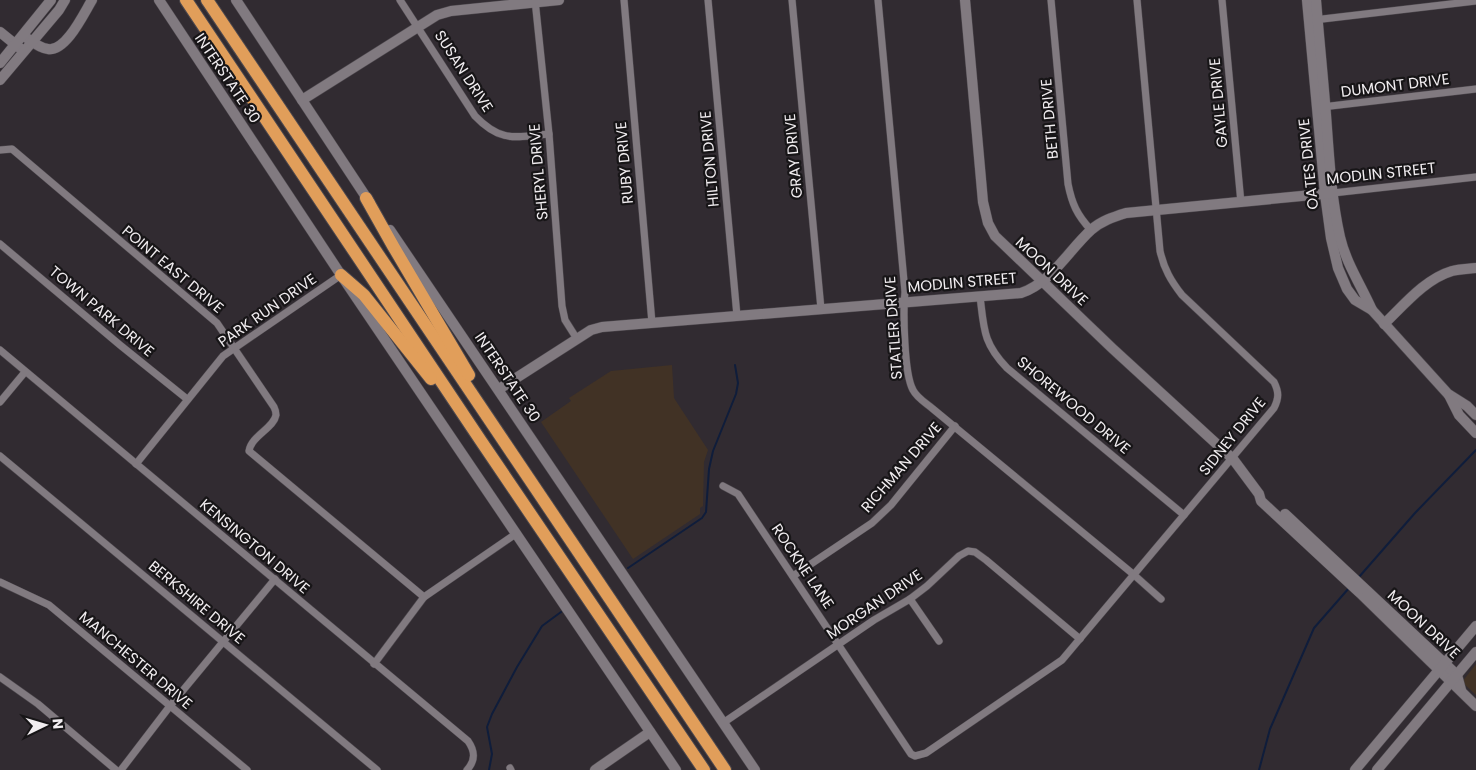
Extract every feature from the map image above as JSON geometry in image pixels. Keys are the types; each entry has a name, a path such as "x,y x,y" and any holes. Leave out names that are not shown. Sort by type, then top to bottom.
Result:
{"highway":[{"path":"186,0 704,770"},
{"path":"207,0 724,770"},
{"path":"366,198 478,391 508,448"},
{"path":"342,275 364,295 481,441"},
{"path":"671,722 698,770"}],"main road":[{"path":"28,39 52,0"},
{"path":"0,80 20,48 65,0"},
{"path":"28,39 47,49 59,48 68,39 92,0"},
{"name":"INTERSTATE 30","path":"159,0 676,770"},
{"name":"INTERSTATE 30","path":"236,0 366,198 429,286 755,770"},
{"path":"302,100 436,15 451,11 559,0"},
{"name":"MOON DRIVE","path":"965,0 983,202 991,229 1000,241 1042,282 1233,459 1259,494 1266,496 1362,591 1442,666 1476,706"},
{"name":"OATES DRIVE","path":"1307,0 1313,20 1329,194 1345,255 1372,310 1448,394 1459,415 1475,431"},
{"name":"OATES DRIVE","path":"1313,20 1316,0"},
{"path":"0,32 20,48"},
{"path":"0,64 20,48"},
{"name":"MODLIN STREET","path":"499,389 591,330 602,327 1021,293 1042,282 1091,230 1102,222 1116,216 1156,210 1329,194"},
{"path":"1384,324 1422,288 1437,277 1453,271 1476,268"},
{"name":"OATES DRIVE","path":"1448,394 1467,406 1476,415"},
{"path":"1355,770 1476,626"},
{"path":"1377,770 1476,652"},
{"path":"595,770 650,732"}],"street":[{"name":"SUSAN DRIVE","path":"400,0 475,116 484,126 500,135 515,137 549,134"},
{"name":"RUBY DRIVE","path":"624,0 652,323"},
{"name":"HILTON DRIVE","path":"708,0 737,316"},
{"name":"GRAY DRIVE","path":"792,0 821,309"},
{"name":"STATLER DRIVE","path":"878,0 905,292 903,311 908,372 912,388 920,399 1161,598"},
{"name":"BETH DRIVE","path":"1051,0 1068,184 1079,217 1091,230"},
{"name":"SIDNEY DRIVE","path":"926,753 1062,660 1133,574 1233,459 1274,408 1278,400 1278,390 1274,382 1182,295 1171,281 1163,265 1160,252 1137,0"},
{"name":"GAYLE DRIVE","path":"1222,0 1241,203"},
{"name":"SHERYL DRIVE","path":"535,1 549,134 562,306 565,320 577,339"},
{"path":"1313,20 1476,1"},
{"name":"DUMONT DRIVE","path":"1321,107 1476,89"},
{"name":"POINT EAST DRIVE","path":"0,150 12,149 217,323 274,407 276,416 250,445 249,451 424,597"},
{"name":"MODLIN STREET","path":"1329,194 1476,177"},
{"name":"TOWN PARK DRIVE","path":"0,244 187,399"},
{"name":"PARK RUN DRIVE","path":"136,464 223,356 342,275"},
{"name":"SHOREWOOD DRIVE","path":"980,296 987,341 994,354 1007,368 1184,515"},
{"name":"KENSINGTON DRIVE","path":"0,350 468,741 473,747 474,755 473,763 468,770"},
{"path":"0,402 26,372"},
{"name":"RICHMAN DRIVE","path":"793,576 872,523 891,505 955,426"},
{"name":"BERKSHIRE DRIVE","path":"0,456 377,770"},
{"name":"ROCKNE LANE","path":"723,486 738,494 911,754 916,756 926,753"},
{"path":"374,664 424,597 517,533"},
{"name":"MORGAN DRIVE","path":"723,722 874,620 910,599 959,556 968,551 975,552 1080,639"},
{"path":"121,770 170,706 275,580"},
{"name":"MANCHESTER DRIVE","path":"0,582 50,605 247,770"},
{"path":"910,599 939,642"},
{"path":"0,677 38,704 116,770"}],"shaded area":[{"path":"672,365 674,398 708,450 704,462 703,506 700,508 700,514 633,559 541,422 571,401 569,398 611,371"},
{"path":"1476,664 1476,695 1462,682"}],"waterway":[{"path":"628,568 702,518 706,512 709,469 713,451 736,394 738,383 735,365"},
{"path":"1359,577 1415,513 1476,450"},
{"path":"1259,770 1270,729 1314,628 1349,588"},
{"path":"489,770 492,754 487,727 492,714 542,626 561,612"}]}
